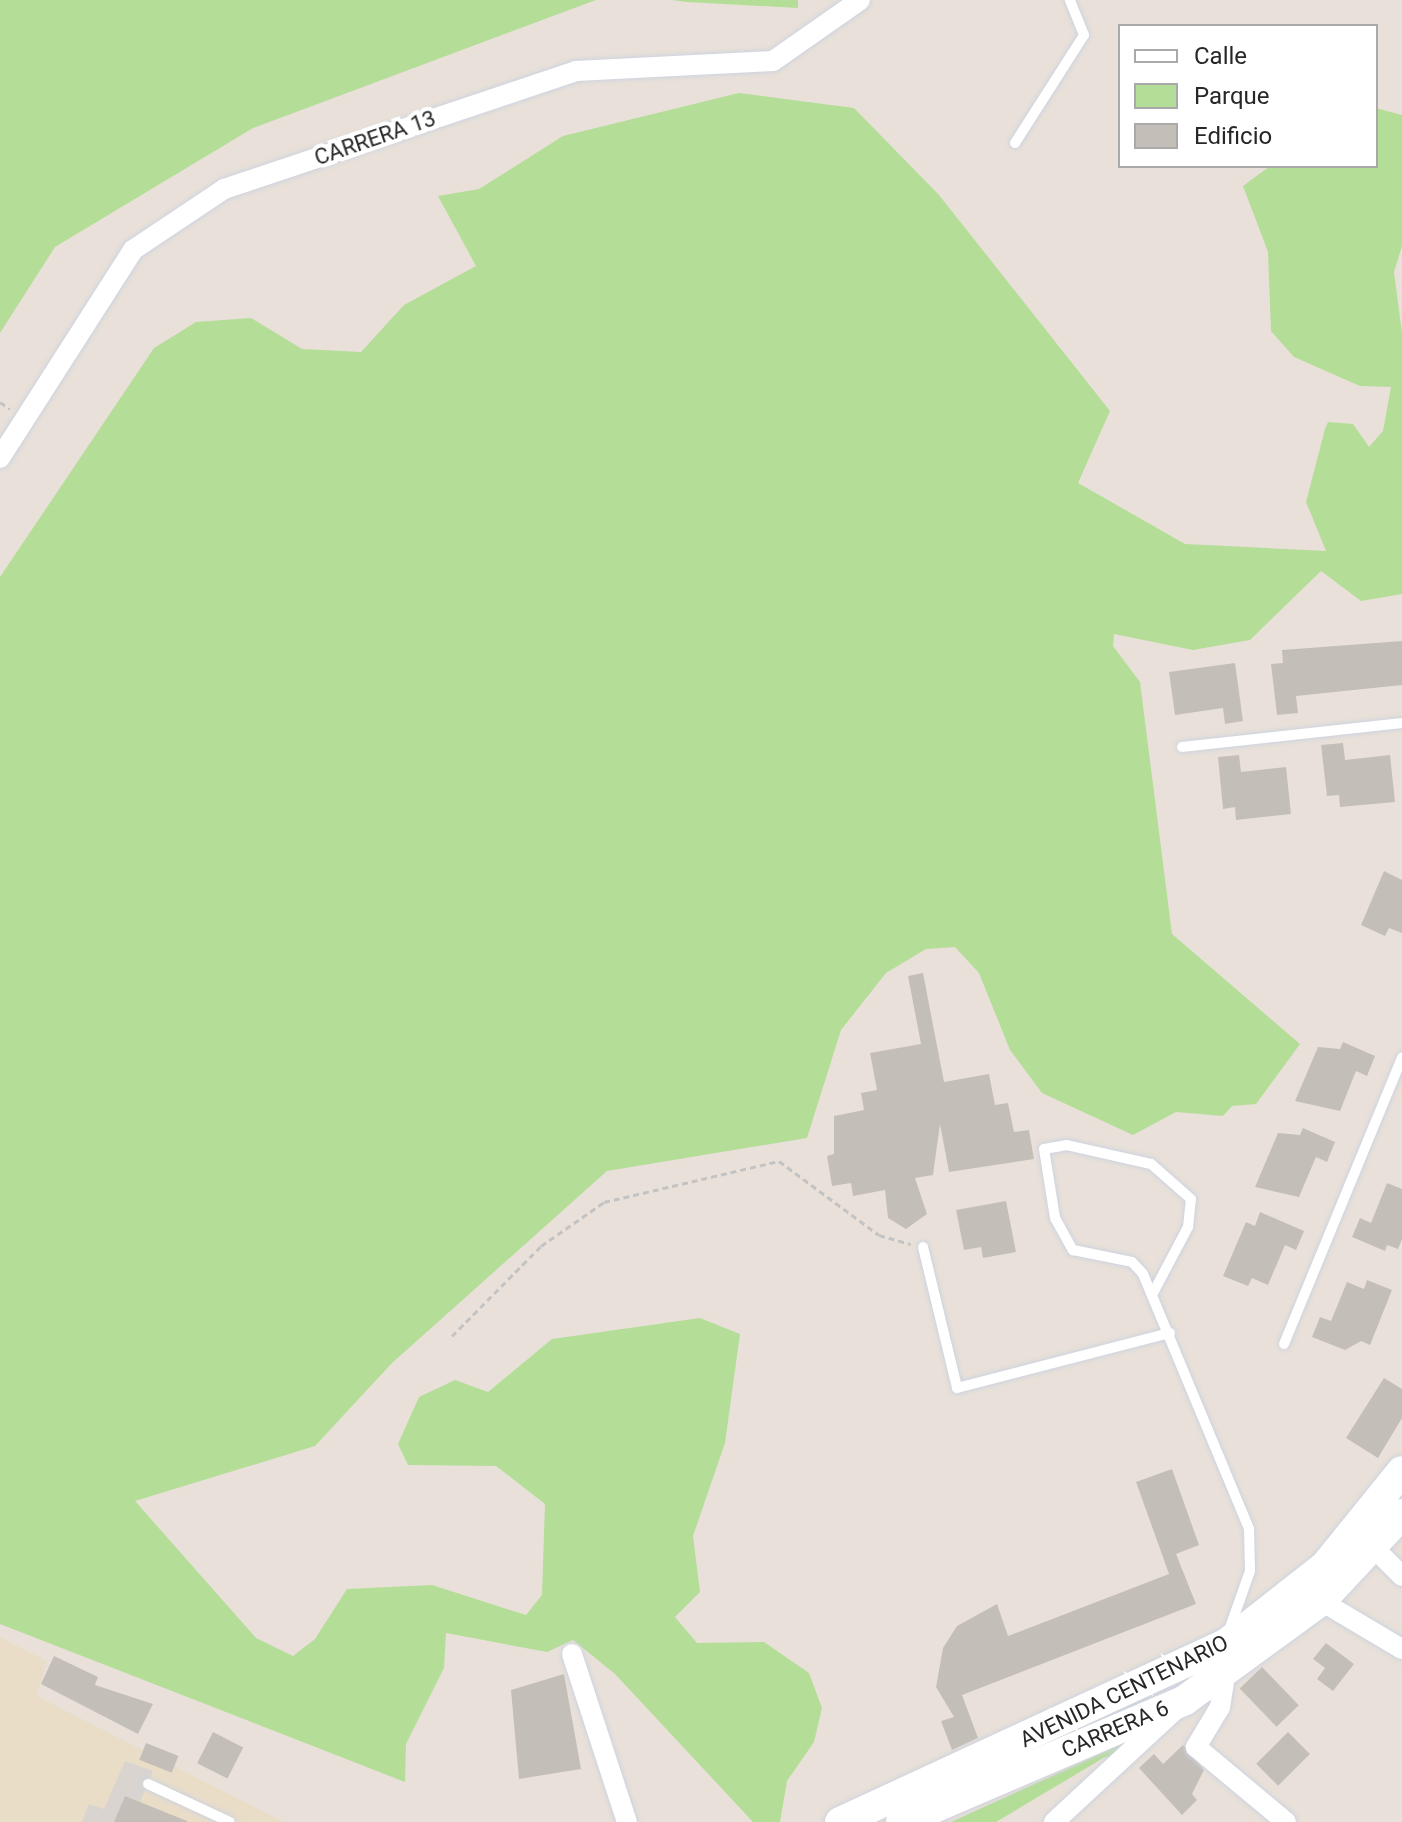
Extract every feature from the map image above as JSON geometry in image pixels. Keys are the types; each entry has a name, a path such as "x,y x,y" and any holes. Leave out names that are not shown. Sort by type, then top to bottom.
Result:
{"main road":[{"name":"AVENIDA CENTENARIO","path":"840,1822 1227,1643 1325,1566 1402,1471"},
{"name":"CARRERA 6","path":"901,1822 1185,1700 1276,1637 1321,1601 1402,1514"}],"street":[{"name":"CARRERA 13","path":"0,458 133,250 224,189 576,71 773,61 860,0"},
{"path":"1373,1547 1402,1576"},
{"path":"1321,1601 1402,1649"},
{"path":"1227,1643 1220,1707 1196,1747 1286,1822"},
{"path":"572,1654 627,1822"},
{"path":"1054,1822 1185,1700"}],"lane":[{"path":"1015,143 1084,35 1070,0"},
{"path":"1182,747 1402,723"},
{"path":"1284,1344 1402,1057"},
{"path":"1152,1295 1188,1227 1191,1199 1158,1166 1067,1145 1044,1149 1055,1218 1073,1250 1132,1262 1152,1295 1249,1529 1250,1571 1227,1643"},
{"path":"923,1247 957,1388 1170,1333"},
{"path":"148,1784 230,1822"}],"path":[{"path":"452,1336 541,1246 604,1202 779,1161 879,1235 923,1247"}],"shaded area":[{"path":"0,1637 47,1661 37,1696 284,1822 0,1822"},
{"path":"125,1761 153,1771 140,1802 125,1796 114,1822 82,1822 89,1804 104,1809"}],"green space":[{"path":"0,0 596,0 253,128 55,247 0,333"},
{"path":"672,0 798,0 798,8 687,2"},
{"path":"739,93 854,108 939,195 1110,411 1078,483 1185,544 1326,551 1306,502 1325,429 1328,422 1353,424 1369,447 1383,431 1391,387 1360,386 1294,357 1271,331 1268,252 1243,186 1267,168 1378,168 1378,109 1402,115 1402,246 1394,272 1402,333 1402,594 1361,601 1321,571 1250,640 1193,650 1114,634 1113,646 1140,682 1172,934 1300,1044 1256,1104 1232,1106 1223,1116 1176,1112 1133,1135 1042,1093 1010,1050 979,973 955,947 926,949 886,973 841,1030 807,1138 607,1171 392,1363 315,1446 135,1501 256,1638 293,1656 315,1639 347,1589 432,1585 526,1615 542,1595 545,1504 496,1466 408,1465 398,1444 419,1397 455,1380 488,1392 552,1339 700,1318 740,1334 725,1443 693,1536 700,1592 675,1617 697,1643 764,1642 809,1673 822,1708 814,1742 787,1781 780,1822 753,1822 615,1674 573,1640 547,1652 446,1633 444,1668 406,1744 405,1782 0,1624 0,577 154,348 196,322 251,318 302,349 361,352 404,305 476,266 438,196 479,189 563,136"},
{"path":"1135,1738 1121,1756 1105,1757 996,1822 951,1822"}],"building":[{"path":"1402,641 1402,685 1296,696 1298,713 1277,715 1271,664 1283,663 1282,650"},
{"path":"1235,663 1243,721 1225,724 1223,708 1175,715 1169,672"},
{"path":"1343,743 1345,760 1390,755 1395,802 1340,807 1339,795 1327,796 1321,745"},
{"path":"1239,755 1241,772 1286,767 1291,814 1236,820 1235,807 1223,809 1218,757"},
{"path":"1384,871 1402,880 1402,933 1389,928 1385,936 1361,925"},
{"path":"923,973 944,1082 989,1074 995,1105 1008,1103 1014,1132 1029,1130 1034,1159 949,1172 940,1124 933,1175 915,1178 927,1214 906,1229 888,1218 885,1190 853,1196 851,1183 832,1186 827,1156 834,1154 834,1116 864,1110 861,1093 877,1090 870,1053 921,1044 908,976"},
{"path":"1343,1042 1375,1056 1367,1076 1356,1071 1340,1111 1295,1101 1318,1047 1340,1049"},
{"path":"1303,1128 1335,1142 1327,1162 1316,1157 1299,1197 1255,1187 1278,1133 1300,1135"},
{"path":"1387,1183 1402,1189 1402,1239 1398,1249 1387,1245 1385,1251 1352,1237 1360,1218 1371,1223"},
{"path":"1006,1201 1016,1252 983,1258 981,1247 964,1250 956,1210"},
{"path":"1260,1212 1304,1231 1296,1250 1285,1245 1268,1285 1252,1278 1248,1286 1223,1276 1246,1222 1255,1226"},
{"path":"1367,1280 1392,1290 1370,1345 1361,1341 1345,1350 1312,1337 1320,1317 1331,1321 1347,1282 1364,1289"},
{"path":"1384,1378 1402,1389 1402,1418 1378,1458 1346,1438"},
{"path":"1172,1469 1199,1545 1176,1554 1196,1604 962,1695 978,1738 952,1750 941,1721 954,1717 936,1687 943,1648 957,1626 997,1604 1008,1636 1169,1574 1136,1482"},
{"path":"1326,1643 1354,1664 1333,1691 1317,1679 1325,1668 1313,1659"},
{"path":"54,1656 98,1677 95,1685 153,1704 138,1734 41,1684"},
{"path":"1262,1667 1299,1705 1277,1727 1240,1689"},
{"path":"564,1674 581,1769 519,1779 511,1690"},
{"path":"213,1732 243,1747 227,1779 197,1763"},
{"path":"1288,1732 1310,1754 1278,1786 1256,1764"},
{"path":"146,1743 178,1756 172,1773 139,1760"},
{"path":"1183,1745 1204,1770 1192,1794 1197,1800 1182,1815 1139,1768 1154,1754 1163,1764"},
{"path":"125,1796 187,1821 187,1822 114,1822"}]}
